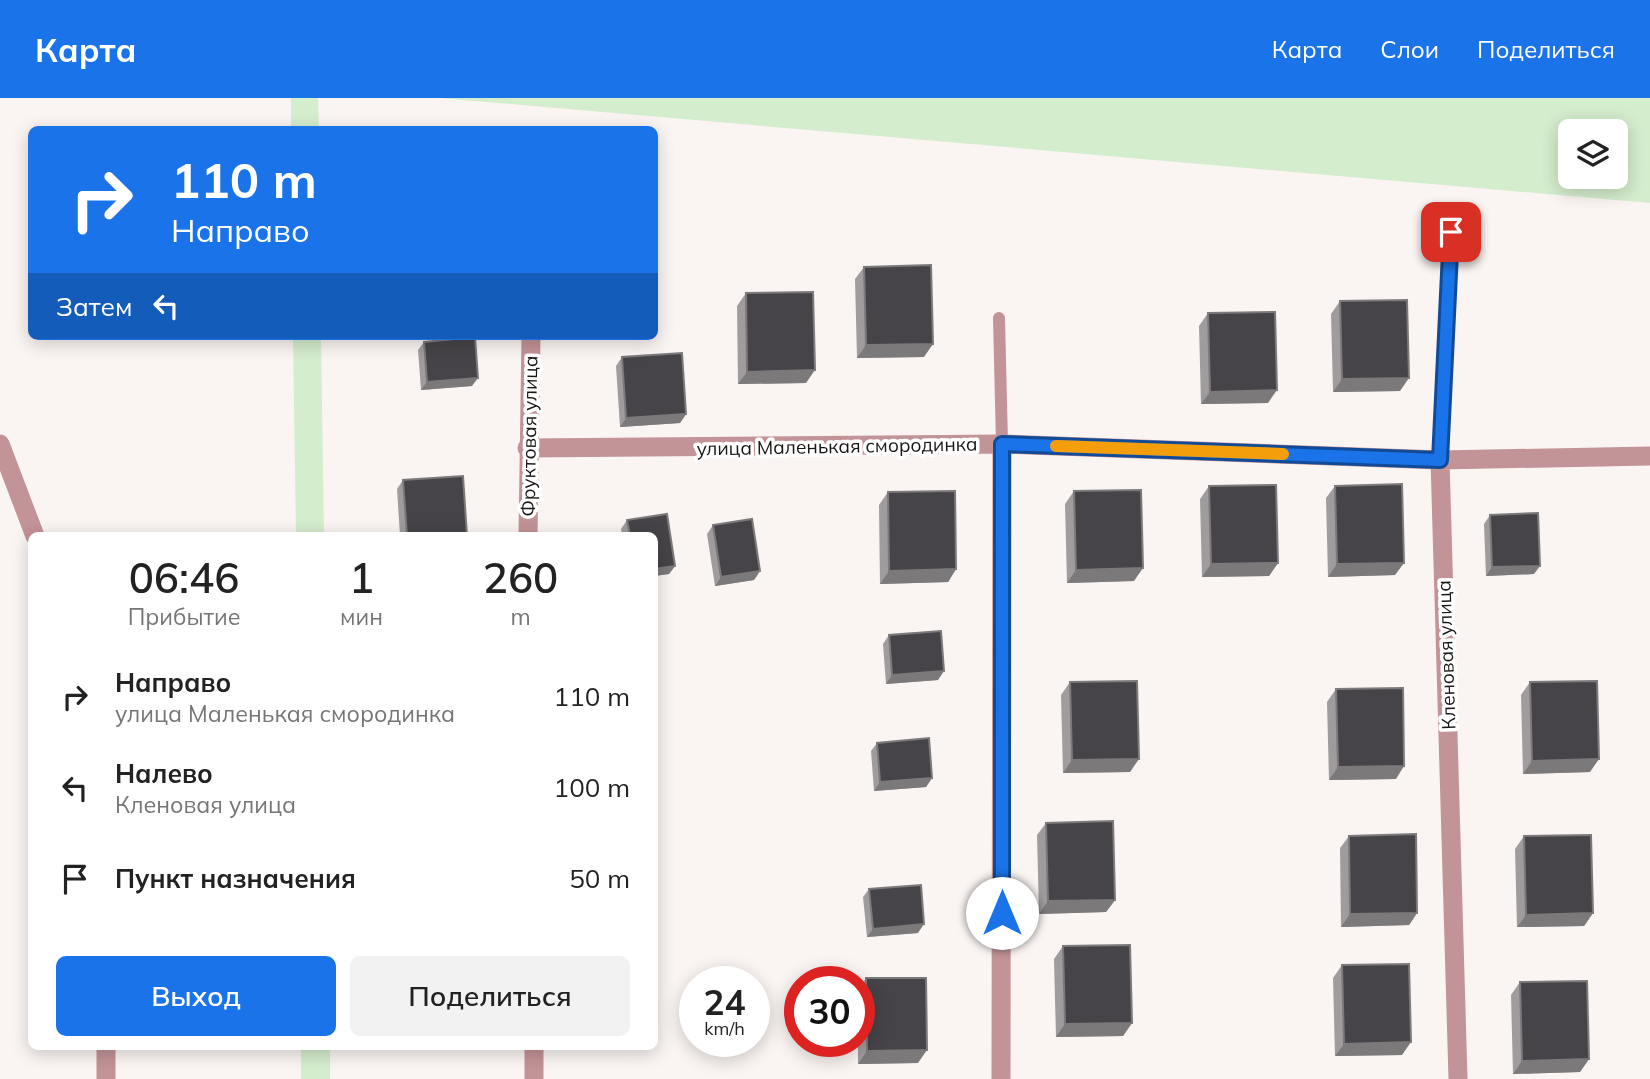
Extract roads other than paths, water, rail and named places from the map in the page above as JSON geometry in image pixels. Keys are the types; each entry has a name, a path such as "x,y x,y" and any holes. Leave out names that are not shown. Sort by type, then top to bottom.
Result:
{"street":[{"name":"Фруктовая улица","path":"528,532 527,448 531,340"},
{"path":"0,444 33,532"},
{"name":"улица Маленькая смородинка","path":"527,448 1002,444 1440,460 1650,456"},
{"path":"1002,444 1002,1079"},
{"name":"Кленовая улица","path":"1440,460 1458,1079"},
{"path":"106,1050 106,1079"},
{"path":"534,1050 534,1079"}],"lane":[{"name":"Кленовая улица","path":"1440,460 1451,232"},
{"path":"999,318 1002,444"}]}
